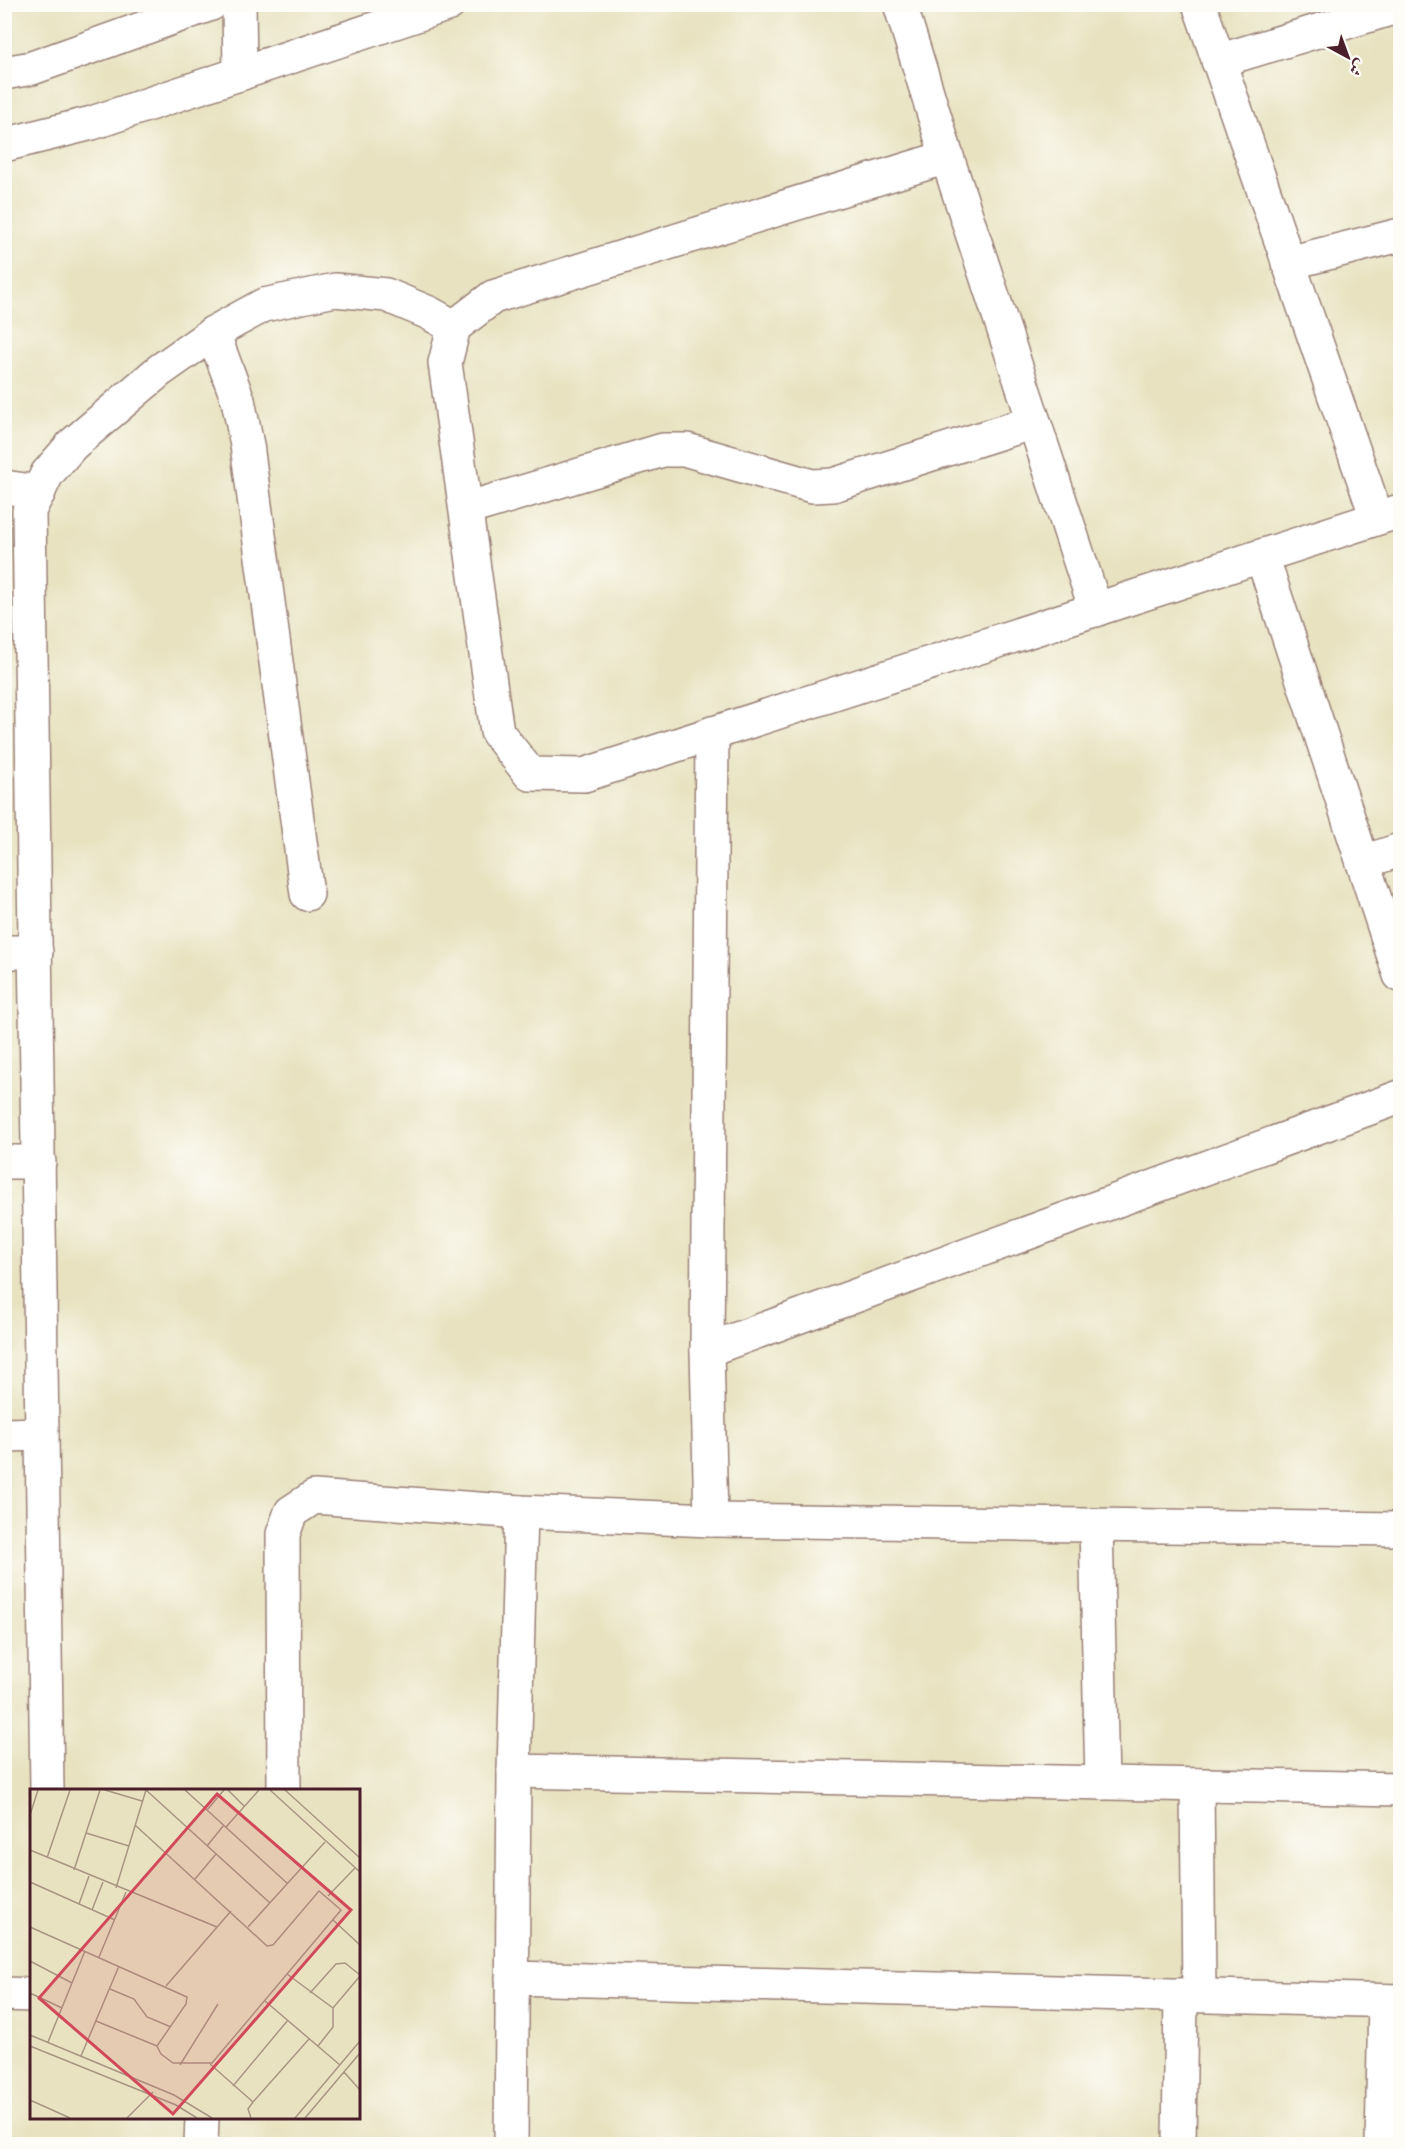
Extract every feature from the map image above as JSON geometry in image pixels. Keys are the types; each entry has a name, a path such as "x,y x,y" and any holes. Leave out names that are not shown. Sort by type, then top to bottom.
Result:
{"street":[{"path":"4,73 32,68 211,4"},
{"path":"239,4 240,74"},
{"path":"4,145 92,123 449,4"},
{"path":"900,4 947,157 1095,610"},
{"path":"947,157 493,297 454,327 445,363 496,732 530,774 584,775 1389,515 1288,263 1198,4"},
{"path":"1218,61 1401,6"},
{"path":"1288,263 1401,235"},
{"path":"47,1789 39,1162 20,952 29,511 47,474 72,445 159,371 213,333 264,305 335,290 386,295 429,313 454,327"},
{"path":"213,333 238,400 247,445 307,894"},
{"path":"466,509 663,450 687,450 812,486 833,485 1034,422"},
{"path":"4,487 39,492"},
{"path":"1262,556 1401,975"},
{"path":"711,1520 707,1350 712,733"},
{"path":"1363,862 1401,850"},
{"path":"707,1350 1401,1097"},
{"path":"4,1162 39,1162"},
{"path":"4,1435 42,1434"},
{"path":"284,1789 283,1534 291,1512 314,1497 521,1512 711,1520 1401,1529"},
{"path":"511,2145 514,1771 521,1512"},
{"path":"1096,1525 1102,1783"},
{"path":"514,1771 1401,1790"},
{"path":"1179,2145 1190,1995 1197,1785"},
{"path":"513,1978 1393,2001 1382,2145"},
{"path":"4,1994 30,1995"},
{"path":"201,2145 202,2119"}]}
